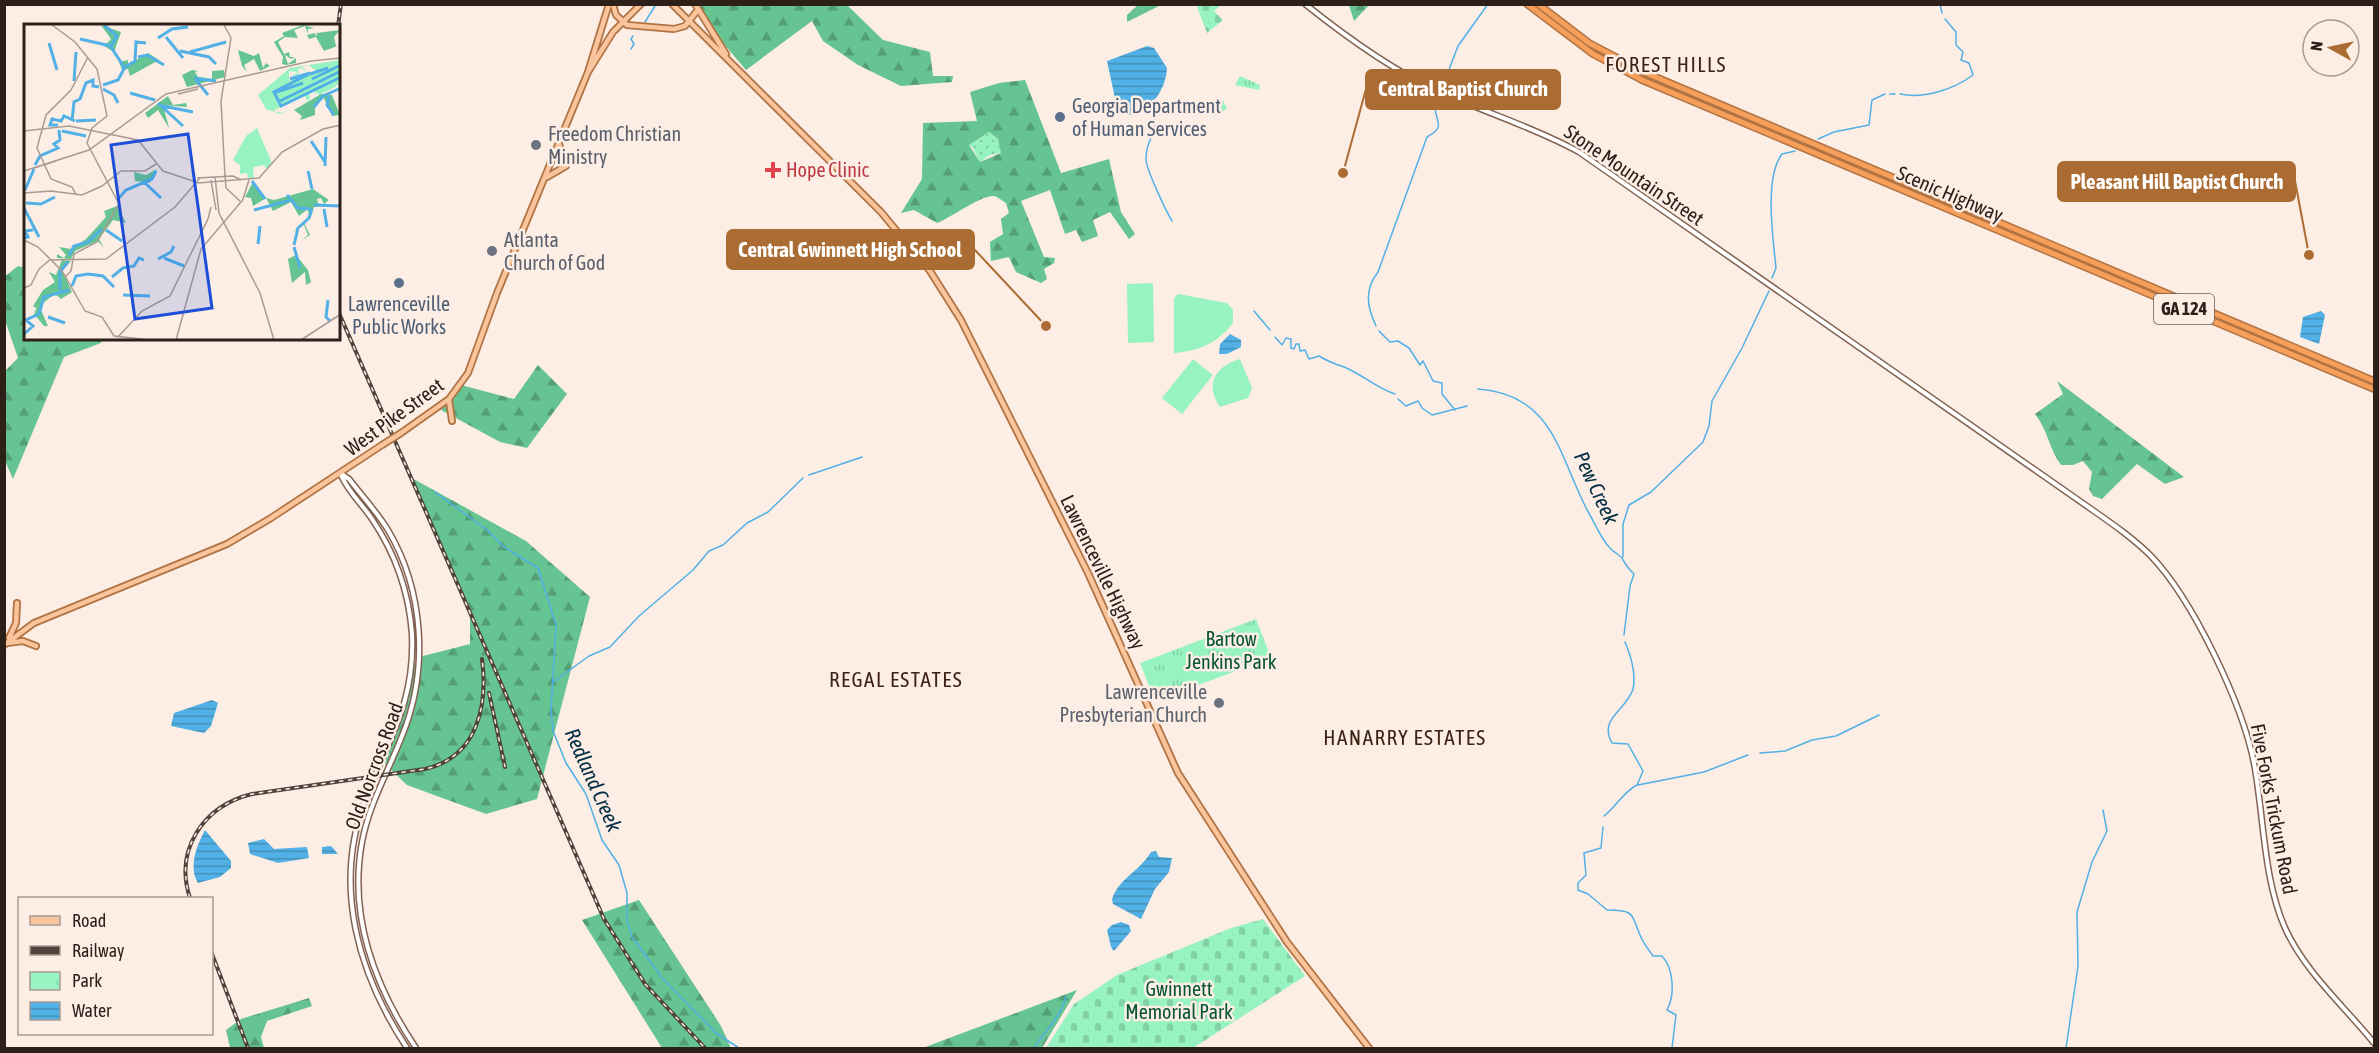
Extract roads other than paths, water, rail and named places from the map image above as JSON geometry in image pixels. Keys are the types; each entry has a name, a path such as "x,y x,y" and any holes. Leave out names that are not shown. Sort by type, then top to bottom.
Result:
{"highway":[{"name":"Scenic Highway","path":"1527,4 1593,54 1648,83 2374,389"},
{"name":"Scenic Highway","path":"1538,4 1589,43 1646,74 2374,381"}],"main road":[{"path":"611,4 614,12 623,22 631,26 674,29 683,27 697,11"},
{"name":"West Pike Street","path":"6,644 34,623 238,538 401,433 449,399 463,382 471,366 497,293 588,72 611,4"},
{"name":"West Pike Street","path":"588,72 607,41 641,4"},
{"path":"672,4 731,61"},
{"path":"694,4 731,61"},
{"name":"Stone Mountain Street","path":"1305,4 1359,44 1422,83 1580,152 1903,376"},
{"name":"Lawrenceville Highway","path":"731,61 881,212 930,272 957,313 1118,635 1178,773 1287,942 1369,1048"},
{"path":"545,179 557,169 566,166 559,144"},
{"name":"Five Forks Trickum Road","path":"1903,376 2123,532 2150,556 2167,576 2207,644 2244,727 2254,762 2269,867 2284,926 2295,948 2374,1043"},
{"path":"449,399 452,421"},
{"name":"Old Norcross Road","path":"340,473 388,547 402,582 410,619 412,661 407,698 396,734 360,815 351,879 355,928 366,971 386,1017 407,1048"},
{"name":"Old Norcross Road","path":"340,473 349,479 389,532 409,578 417,619 419,660 414,701 402,737 369,811 362,844 358,882 362,922 370,962 389,1006 416,1048"},
{"path":"6,644 16,623 17,603"},
{"path":"6,644 20,641 36,646"}],"water":[{"path":"1147,46 1154,48 1167,68 1163,86 1154,101 1147,107 1132,114 1123,115 1118,112 1107,61"},
{"path":"2321,311 2325,315 2319,344 2300,337 2303,317"},
{"path":"1230,334 1241,340 1241,347 1227,354 1219,354 1220,344"},
{"path":"212,700 218,703 211,726 204,733 171,726 174,713"},
{"path":"205,830 231,861 231,868 220,877 198,883 194,863"},
{"path":"264,839 274,849 307,847 309,858 278,863 250,854 248,843"},
{"path":"331,846 338,854 322,854 322,847"},
{"path":"1156,851 1159,857 1172,858 1169,872 1155,889 1141,919 1113,904 1112,899 1125,879 1151,852"},
{"path":"1121,922 1129,925 1131,931 1114,951 1107,930 1112,925"}],"waterway":[{"name":"Pew Creek","path":"1442,88 1458,46 1488,4"},
{"path":"1940,4 1942,13"},
{"path":"645,22 655,6"},
{"path":"1900,94 1918,95 1938,92 1973,75 1969,63 1961,60 1963,52 1956,45 1956,32 1945,19"},
{"path":"631,49 634,44 631,39 633,36"},
{"path":"1818,139 1834,132 1869,125 1872,100 1885,94"},
{"path":"1890,94 1895,94"},
{"name":"Pew Creek","path":"1376,326 1369,305 1369,292 1427,137 1438,127 1435,107 1440,97"},
{"path":"1150,106 1154,114 1155,127 1146,152 1146,160 1161,200 1172,221"},
{"path":"1772,278 1776,268 1771,209 1773,178 1782,154 1795,151"},
{"path":"1623,557 1623,524 1629,505 1651,492 1703,442 1709,426 1712,401 1742,348 1769,291"},
{"path":"1254,311 1270,330"},
{"name":"Pew Creek","path":"1379,331 1390,342 1398,341 1409,348 1420,365 1423,361 1433,381 1442,383 1442,394 1455,410"},
{"path":"1275,337 1282,345 1286,338 1291,339 1291,348 1294,349 1296,344 1299,344 1300,351 1305,350 1309,359 1319,356 1395,394"},
{"name":"Pew Creek","path":"1478,389 1505,394 1525,404 1540,418 1552,435 1602,537 1634,574 1630,586 1624,635"},
{"path":"1398,399 1406,406 1418,401 1422,408 1432,415 1467,406"},
{"path":"809,475 862,457"},
{"path":"553,682 589,656 610,647 639,616 693,570 709,551 723,545 747,523 768,512 803,478"},
{"name":"Redland Creek","path":"435,492 487,530 504,547 538,568 556,625 551,710 553,731 566,763 586,794 602,840 619,865 627,893 627,920 632,937 663,979 716,1033 739,1048"},
{"name":"Pew Creek","path":"1604,816 1637,785 1643,771 1628,744 1612,743 1609,734 1611,720 1633,689 1632,665 1625,642"},
{"path":"1760,753 1785,751 1812,740 1836,736 1879,715"},
{"path":"1638,785 1704,772 1748,755"},
{"path":"2066,1048 2078,966 2077,912 2092,862 2107,831 2103,810"},
{"name":"Pew Creek","path":"1603,827 1601,848 1584,853 1586,875 1578,883 1578,890 1588,894 1607,910 1630,914 1653,956 1662,956 1666,961 1672,982 1670,1004 1667,1010 1676,1015 1672,1048"},
{"path":"1034,1048 1056,1018 1066,997"}],"railway":[{"path":"338,24 341,4"},
{"path":"340,315 604,919 645,984 705,1048"},
{"path":"190,897 186,880 186,863 190,847 197,832 207,820 219,809 235,800 252,794 425,769 443,763 457,753 468,741 481,711 482,659"},
{"path":"489,693 505,767"},
{"path":"213,957 248,1048"}],"place":[{"name":"Georgia Department of Human Services","path":"1060,117"},
{"name":"Freedom Christian Ministry","path":"536,145"},
{"name":"Hope Clinic","path":"773,170"},
{"name":"Central Baptist Church","path":"1343,173"},
{"name":"Atlanta Church of God","path":"492,251"},
{"name":"Pleasant Hill Baptist Church","path":"2309,255"},
{"name":"Lawrenceville Public Works","path":"399,283"},
{"name":"Central Gwinnett High School","path":"1046,326"},
{"name":"Lawrenceville Presbyterian Church","path":"1219,703"}],"district":[{"name":"FOREST HILLS","path":"1666,65"},
{"name":"REGAL ESTATES","path":"896,680"},
{"name":"HANARRY ESTATES","path":"1405,738"}],"park label":[{"name":"Bartow Jenkins Park","path":"1231,650"},
{"name":"Gwinnett Memorial Park","path":"1179,1000"}]}
